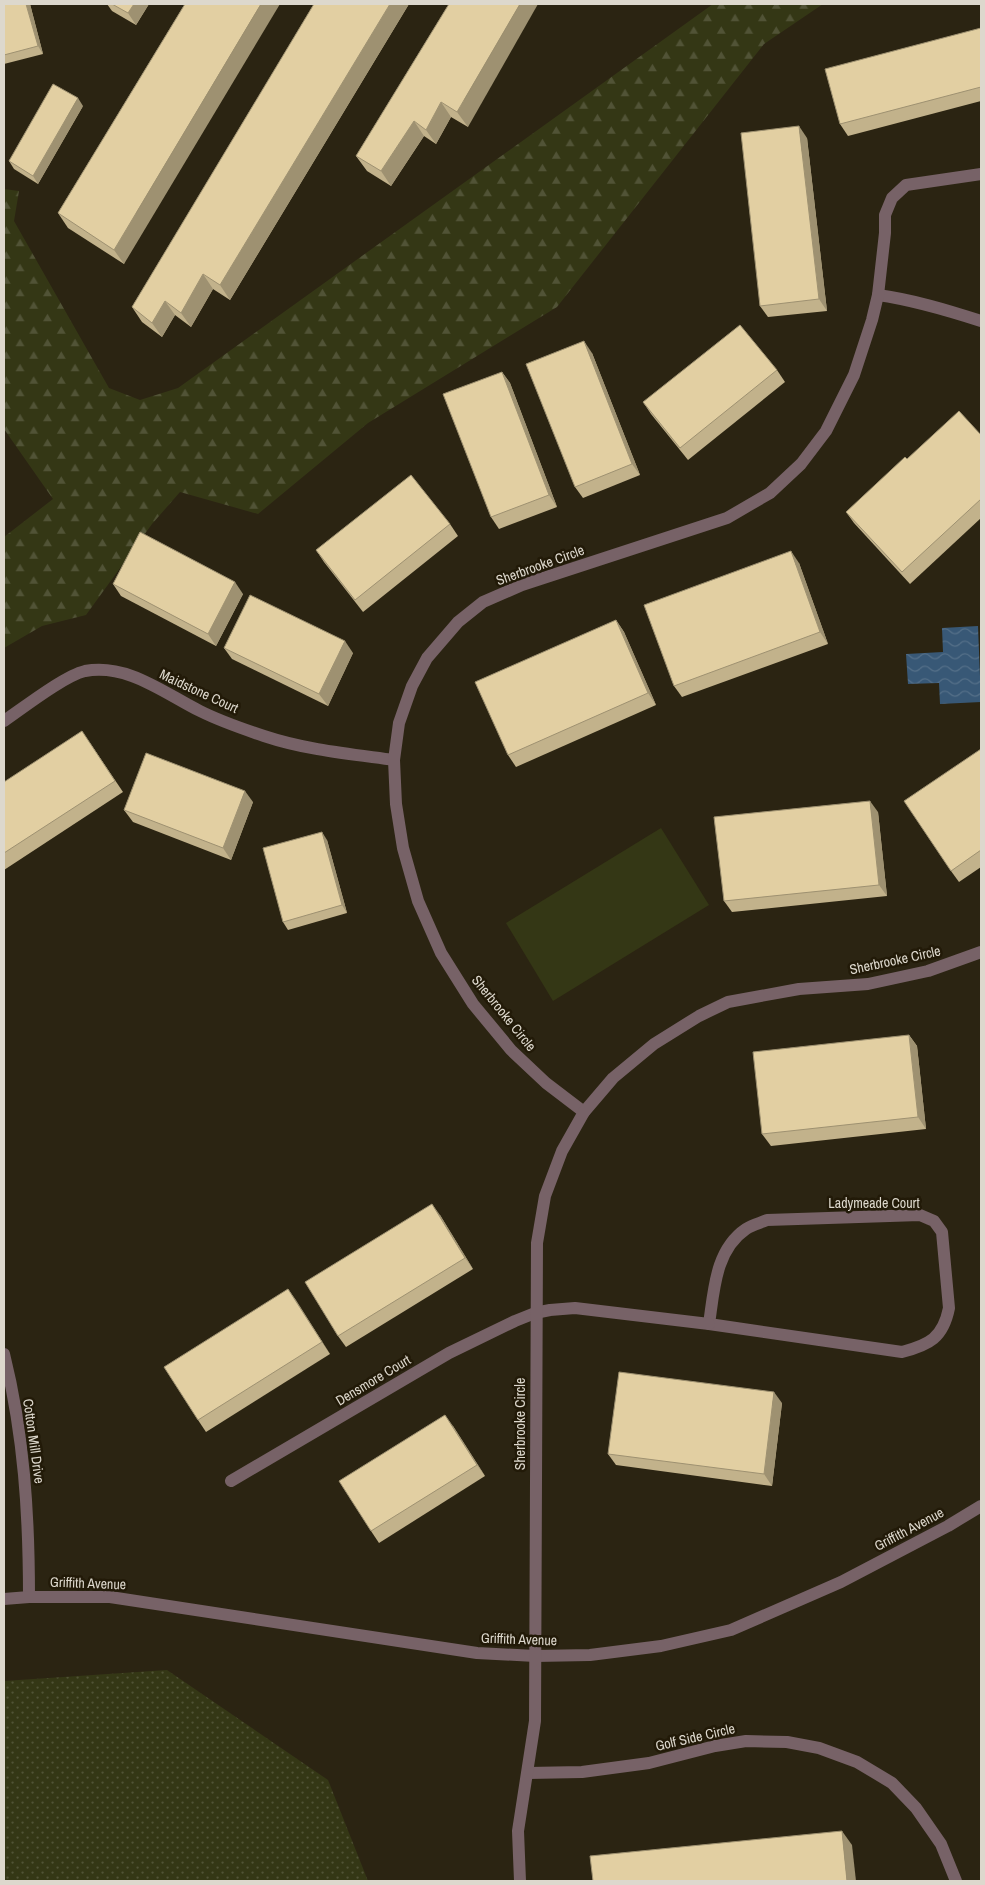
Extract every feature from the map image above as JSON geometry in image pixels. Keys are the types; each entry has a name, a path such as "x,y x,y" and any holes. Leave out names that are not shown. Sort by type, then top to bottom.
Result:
{"street":[{"name":"Sherbrooke Circle","path":"584,1112 546,1083 511,1050 474,1004 441,953 418,901 403,848 396,804 394,760 399,723 412,686 427,658 458,622 483,602 522,585 727,518 770,493 801,464 826,431 854,375 878,295 885,233 885,215 892,198 906,185 981,174"},
{"path":"878,295 931,304 981,321"},
{"name":"Maidstone Court","path":"4,721 71,676 84,672 108,669 131,674 202,712 264,736 329,752 394,760"},
{"name":"Sherbrooke Circle","path":"535,1656 536,1243 545,1196 562,1151 584,1112 613,1078 654,1044 699,1016 728,1002 799,989 868,984 928,971 981,952"},
{"name":"Ladymeade Court","path":"535,1313 575,1308 709,1324 902,1352 924,1346 939,1333 946,1320 949,1308 942,1232 934,1221 920,1216 767,1220 746,1229 730,1244 718,1269 709,1324"},
{"name":"Densmore Court","path":"231,1481 449,1353 535,1313"},
{"name":"Cotton Mill Drive","path":"4,1354 24,1463 29,1530 29,1597"},
{"name":"Griffith Avenue","path":"29,1597 110,1596 477,1653 535,1656 590,1655 661,1646 731,1630 841,1582 948,1526 981,1506"},
{"path":"4,1599 29,1597"},
{"path":"520,1881 518,1831 535,1721 535,1656"},
{"name":"Golf Side Circle","path":"528,1773 582,1772 649,1763 714,1746 746,1741 787,1742 819,1748 857,1762 892,1783 916,1808 941,1844 956,1881"}],"green space":[{"path":"713,4 823,4 764,44 557,307 368,423 258,514 180,492 152,524 86,615 42,626 4,648 4,537 53,499 4,429 4,189 19,191 14,221 109,388 140,400 178,388"},
{"path":"661,828 709,905 553,1001 506,923"},
{"path":"167,1670 328,1780 368,1881 4,1881 4,1681"}],"water":[{"path":"978,626 981,702 940,704 939,683 908,684 906,654 943,652 942,628"}],"building":[{"path":"4,4 26,4 38,46 4,55"},
{"path":"112,4 134,4 128,13"},
{"path":"185,4 261,4 114,250 58,213"},
{"path":"314,4 390,4 220,285 203,274 181,313 165,301 152,323 132,307"},
{"path":"449,4 520,4 457,112 441,102 426,130 414,121 381,171 356,156"},
{"path":"981,28 981,87 840,124 825,69"},
{"path":"53,84 78,98 33,176 9,161"},
{"path":"799,126 819,299 760,306 741,133"},
{"path":"740,325 777,370 680,448 643,402"},
{"path":"584,341 632,464 575,487 526,364"},
{"path":"502,372 549,495 491,517 443,394"},
{"path":"959,411 981,435 981,499 902,572 846,512 905,457 907,459"},
{"path":"411,475 450,524 355,600 316,550"},
{"path":"140,532 235,582 208,634 113,584"},
{"path":"791,551 820,632 674,686 644,605"},
{"path":"250,595 345,641 319,694 224,648"},
{"path":"616,620 648,693 508,755 475,682"},
{"path":"82,731 115,781 4,853 4,782"},
{"path":"981,749 981,850 951,871 904,801"},
{"path":"146,753 245,791 223,848 124,810"},
{"path":"870,801 879,885 724,901 714,817"},
{"path":"322,832 342,905 283,922 263,848"},
{"path":"909,1035 918,1117 762,1134 753,1052"},
{"path":"432,1204 465,1258 338,1336 305,1282"},
{"path":"288,1289 322,1342 198,1420 164,1367"},
{"path":"619,1372 774,1392 764,1474 608,1454"},
{"path":"445,1415 477,1465 371,1531 339,1481"},
{"path":"842,1831 847,1881 593,1881 590,1856"}]}
